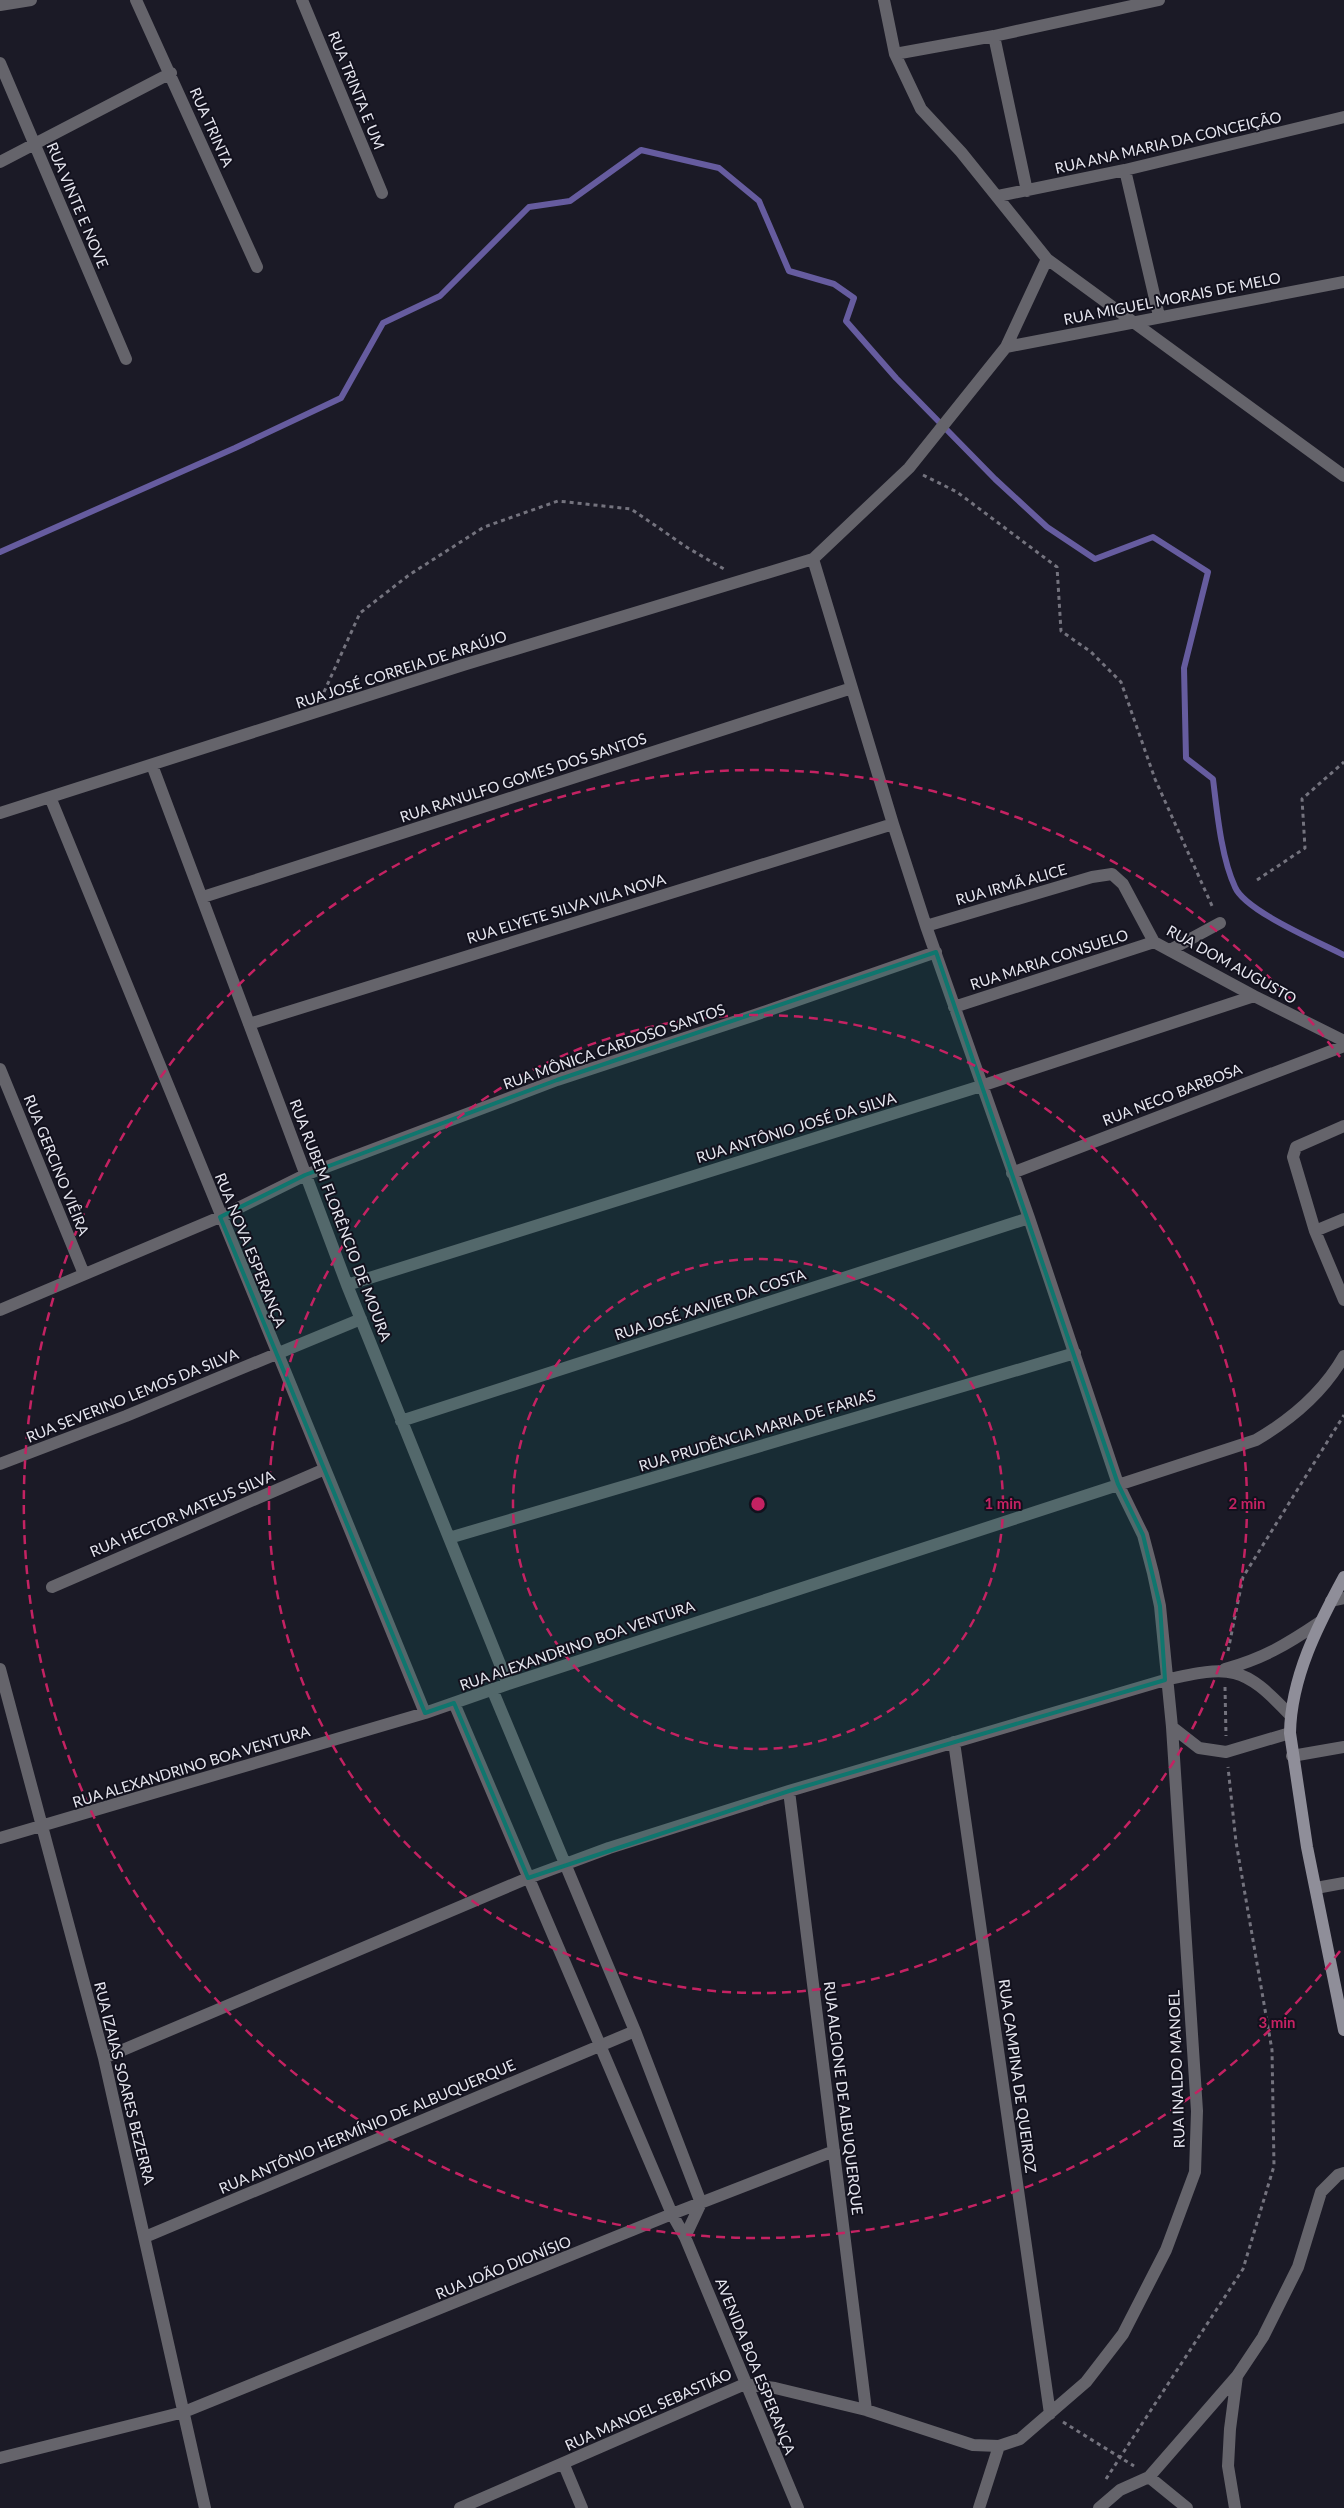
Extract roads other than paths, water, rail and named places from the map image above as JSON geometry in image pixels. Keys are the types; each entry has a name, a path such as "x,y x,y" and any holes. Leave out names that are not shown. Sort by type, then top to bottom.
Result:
{"street":[{"path":"0,5 31,0"},
{"name":"RUA TRINTA","path":"136,0 171,73 257,267"},
{"name":"RUA TRINTA E UM","path":"302,0 382,193"},
{"path":"884,0 896,54 921,109 962,152 1047,259 1344,476"},
{"path":"896,54 994,36 1159,0"},
{"path":"994,36 1027,192"},
{"name":"RUA VINTE E NOVE","path":"0,63 126,359"},
{"path":"0,162 171,73"},
{"name":"RUA ANA MARIA DA CONCEIÇÃO","path":"998,196 1027,192 1126,170 1344,117"},
{"path":"1126,170 1159,316"},
{"path":"813,559 909,468 1006,347 1047,259"},
{"name":"RUA MIGUEL MORAIS DE MELO","path":"1006,347 1159,316 1344,282"},
{"name":"RUA JOSÉ CORREIA DE ARAÚJO","path":"0,814 464,665 813,559"},
{"name":"RUA INALDO MANOEL","path":"813,559 892,824 981,1086 1075,1352 1118,1484 1143,1535 1160,1606 1165,1680 1172,1728 1197,2102 1195,2172 1166,2250 1123,2334 1086,2382 1050,2414"},
{"name":"RUA RANULFO GOMES DOS SANTOS","path":"203,896 852,688"},
{"name":"RUA RUBEM FLORÊNCIO DE MOURA","path":"152,765 203,896 347,1285 508,1684"},
{"name":"RUA NOVA ESPERANÇA","path":"50,797 276,1355 325,1469 425,1714"},
{"name":"RUA ELYETE SILVA VILA NOVA","path":"249,1024 892,824"},
{"name":"RUA IRMÃ ALICE","path":"926,926 1105,874"},
{"name":"RUA DOM AUGUSTO","path":"1105,874 1112,874 1123,884 1154,942 1254,996 1344,1041"},
{"path":"1170,950 1220,923"},
{"name":"RUA MARIA CONSUELO","path":"954,1007 1154,942"},
{"name":"RUA MÔNICA CARDOSO SANTOS","path":"0,1310 220,1217 305,1175 557,1080 752,1016 936,952"},
{"name":"RUA ANTÔNIO JOSÉ DA SILVA","path":"347,1285 981,1086 1254,996"},
{"name":"RUA NECO BARBOSA","path":"1012,1173 1344,1046"},
{"name":"RUA GERCINO VIÊIRA","path":"0,1069 84,1274"},
{"path":"1344,1126 1301,1144 1293,1152 1294,1165 1315,1231 1344,1300"},
{"name":"RUA JOSÉ XAVIER DA COSTA","path":"401,1421 1029,1218"},
{"path":"1315,1231 1344,1219"},
{"name":"RUA SEVERINO LEMOS DA SILVA","path":"0,1464 276,1355 361,1319"},
{"name":"RUA PRUDÊNCIA MARIA DE FARIAS","path":"449,1538 1075,1352"},
{"name":"RUA ALEXANDRINO BOA VENTURA","path":"0,1838 425,1714 508,1684 1256,1440 1289,1420 1316,1394 1344,1356"},
{"name":"RUA HECTOR MATEUS SILVA","path":"52,1587 325,1469"},
{"path":"104,2058 528,1878 566,1864 789,1791 954,1742 1165,1680 1225,1669 1256,1660 1283,1647 1320,1622 1338,1600 1344,1577"},
{"path":"1320,1622 1301,1669 1290,1715 1290,1733 1292,1756 1344,2030"},
{"name":"RUA IZAIAS SOARES BEZERRA","path":"0,1669 104,2058 205,2508"},
{"path":"1225,1669 1248,1677 1272,1695 1290,1715"},
{"path":"492,1690 635,2031 701,2203 685,2237"},
{"name":"AVENIDA BOA ESPERANÇA","path":"454,1703 672,2214 685,2237 798,2508"},
{"path":"1172,1728 1199,1748 1226,1752 1290,1733"},
{"name":"RUA CAMPINA DE QUEIROZ","path":"954,1742 1050,2414"},
{"path":"1292,1756 1344,1746"},
{"name":"RUA ALCIONE DE ALBUQUERQUE","path":"789,1791 866,2410"},
{"path":"1316,1888 1344,1883"},
{"name":"RUA ANTÔNIO HERMÍNIO DE ALBUQUERQUE","path":"145,2237 635,2031"},
{"name":"RUA JOÃO DIONÍSIO","path":"0,2458 184,2412 672,2214 834,2151"},
{"path":"1099,2508 1120,2490 1149,2477 1238,2376 1263,2337 1298,2267 1321,2192 1338,2175 1344,2174"},
{"path":"1234,2508 1228,2466 1230,2428 1238,2376"},
{"name":"RUA MANOEL SEBASTIÃO","path":"460,2508 745,2384 775,2388 866,2410 973,2445 999,2446 1020,2439 1050,2414"},
{"path":"979,2508 999,2446"},
{"path":"564,2464 582,2508"},
{"path":"1149,2477 1187,2508"}],"waterway":[{"path":"0,552 235,448 341,398 383,323 440,296 529,207 570,201 641,150 719,168 759,201 789,271 834,284 854,298 846,321 896,378 995,479 1047,527 1095,559 1153,537 1208,572 1184,668 1186,758 1213,779 1220,834 1226,862 1235,887 1242,896 1267,916 1344,955"}]}
